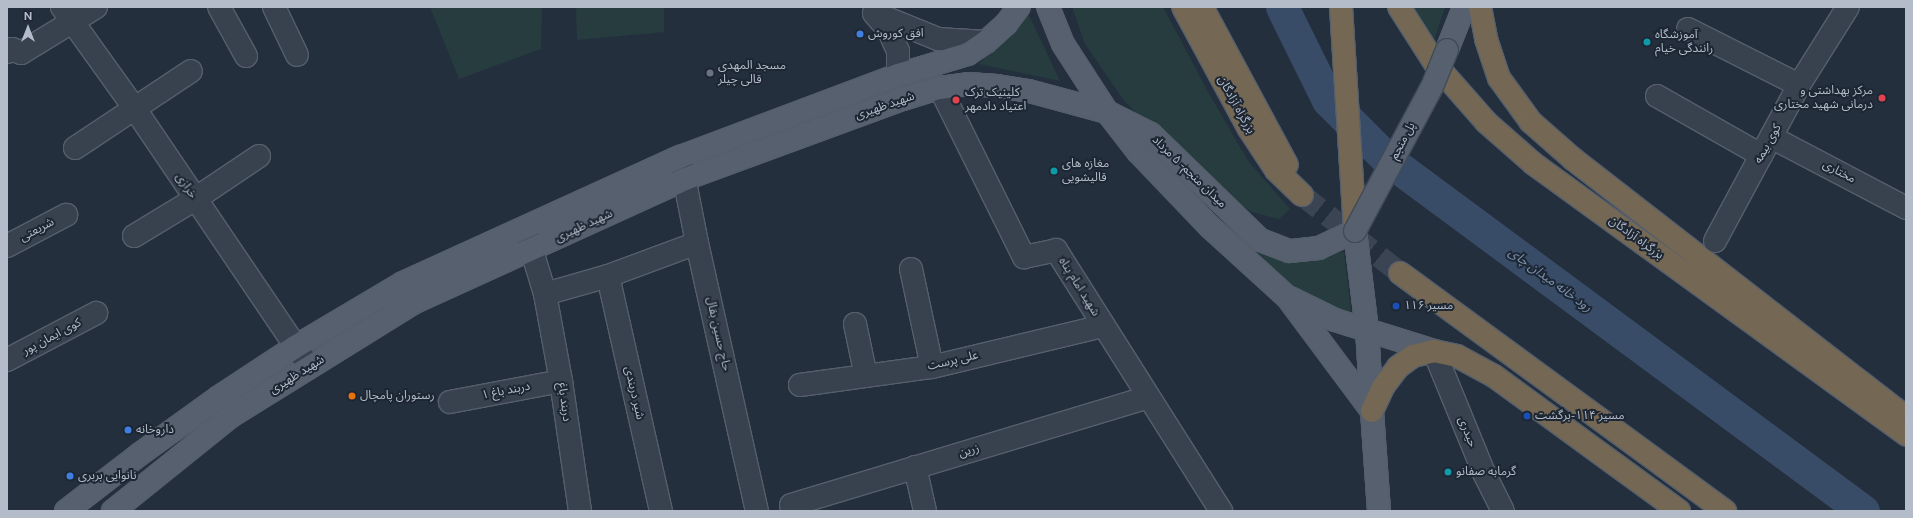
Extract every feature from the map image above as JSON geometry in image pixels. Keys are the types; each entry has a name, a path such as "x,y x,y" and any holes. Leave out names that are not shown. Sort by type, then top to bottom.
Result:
{"highway":[{"name":"بزرگراه آزادگان","path":"1183,7 1249,129 1276,170 1302,195 1273,137 1202,7"},
{"path":"1341,7 1355,231"},
{"name":"بزرگراه آزادگان","path":"1399,7 1436,65 1486,122 1534,164 1906,434"},
{"path":"1480,7 1486,39 1499,78 1531,122 1573,160 1906,416"},
{"path":"1400,273 1725,511"},
{"path":"1372,411 1383,387 1398,367 1413,356 1434,351 1457,356 1494,376 1679,511"}],"main road":[{"name":"شهید ظهیری","path":"66,511 140,454 213,402 295,347 403,283 680,157 898,75 968,54 986,42 1006,24 1019,7"},
{"path":"1048,7 1063,44 1107,112 1138,152 1210,227 1287,297 1372,411"},
{"name":"پل منجم","path":"1355,231 1432,87 1464,7"},
{"name":"شهید ظهیری","path":"113,511 231,416 309,366 413,303 685,180 903,100 940,88 968,84 997,86 1060,98 1107,112"},
{"name":"میدان منجم - ۵ مرداد","path":"1107,112 1151,134 1260,240 1289,251 1319,248 1355,231"},
{"path":"1355,231 1367,330 1379,511"},
{"path":"1287,297 1334,320 1434,351"}],"street":[{"path":"7,52 12,48 21,53 67,15 96,7"},
{"path":"218,7 246,56"},
{"path":"274,7 297,55"},
{"name":"کوی بیمه","path":"1715,241 1799,85 1848,7"},
{"path":"867,10 938,39 959,42 986,42"},
{"path":"867,10 889,31 898,51 898,75"},
{"name":"خرازی","path":"67,15 135,110 309,366"},
{"path":"1688,28 1799,85"},
{"path":"75,148 135,110 191,71"},
{"name":"شهید امام پناه","path":"940,88 1024,257 1056,250 1221,511"},
{"name":"مختاری","path":"1657,96 1906,208"},
{"path":"134,236 195,199 259,156"},
{"name":"حاج حسین بقال","path":"680,157 697,243 757,511"},
{"name":"شریعتی","path":"7,246 66,215"},
{"name":"دربند باغ","path":"525,228 545,294 561,381 579,511"},
{"path":"545,294 608,276 697,243"},
{"path":"911,269 932,367"},
{"name":"شیر دربندی","path":"608,276 661,511"},
{"name":"کوی ایمان پور","path":"7,360 96,313"},
{"path":"855,324 866,376"},
{"name":"علی پرست","path":"800,385 932,367 1103,326"},
{"name":"حیدری","path":"1434,351 1484,473 1503,511"},
{"name":"دربند باغ ۱","path":"450,402 561,381"},
{"name":"زرین","path":"791,505 1148,397"},
{"path":"915,467 925,511"}],"green space":[{"path":"430,7 542,7 541,49 459,79"},
{"path":"576,7 664,7 664,32 577,40"},
{"path":"1072,7 1163,7 1208,92 1248,161 1290,209 1279,219 1252,212 1193,176 1123,99 1085,44"},
{"path":"1410,7 1445,7 1432,47"},
{"path":"1027,11 1060,81 979,64"},
{"path":"1253,247 1285,257 1344,252 1351,312 1326,306 1298,291 1275,272"}],"waterway":[{"name":"رود خانه میدان چای","path":"1282,7 1328,100 1387,159 1863,511"}],"tunnel":[{"path":"1302,195 1400,273"}],"place":[{"name":"افق کوروش","path":"860,34"},
{"name":"آموزشگاه رانندگی خیام","path":"1647,42"},
{"name":"مسجد المهدی قالی چیلر","path":"710,73"},
{"name":"مرکز بهداشتی و درمانی شهید مختاری","path":"1882,98"},
{"name":"کلینیک ترک اعتیاد دادمهر","path":"956,100"},
{"name":"مغازه های قالیشویی","path":"1054,171"},
{"name":"مسیر ۱۱۶","path":"1396,306"},
{"name":"رستوران پامچال","path":"352,396"},
{"name":"مسیر ۱۱۴-برگشت","path":"1527,416"},
{"name":"داروخانه","path":"128,430"},
{"name":"گرمابه صفانو","path":"1448,472"},
{"name":"نانوایی بربری","path":"70,476"}]}
